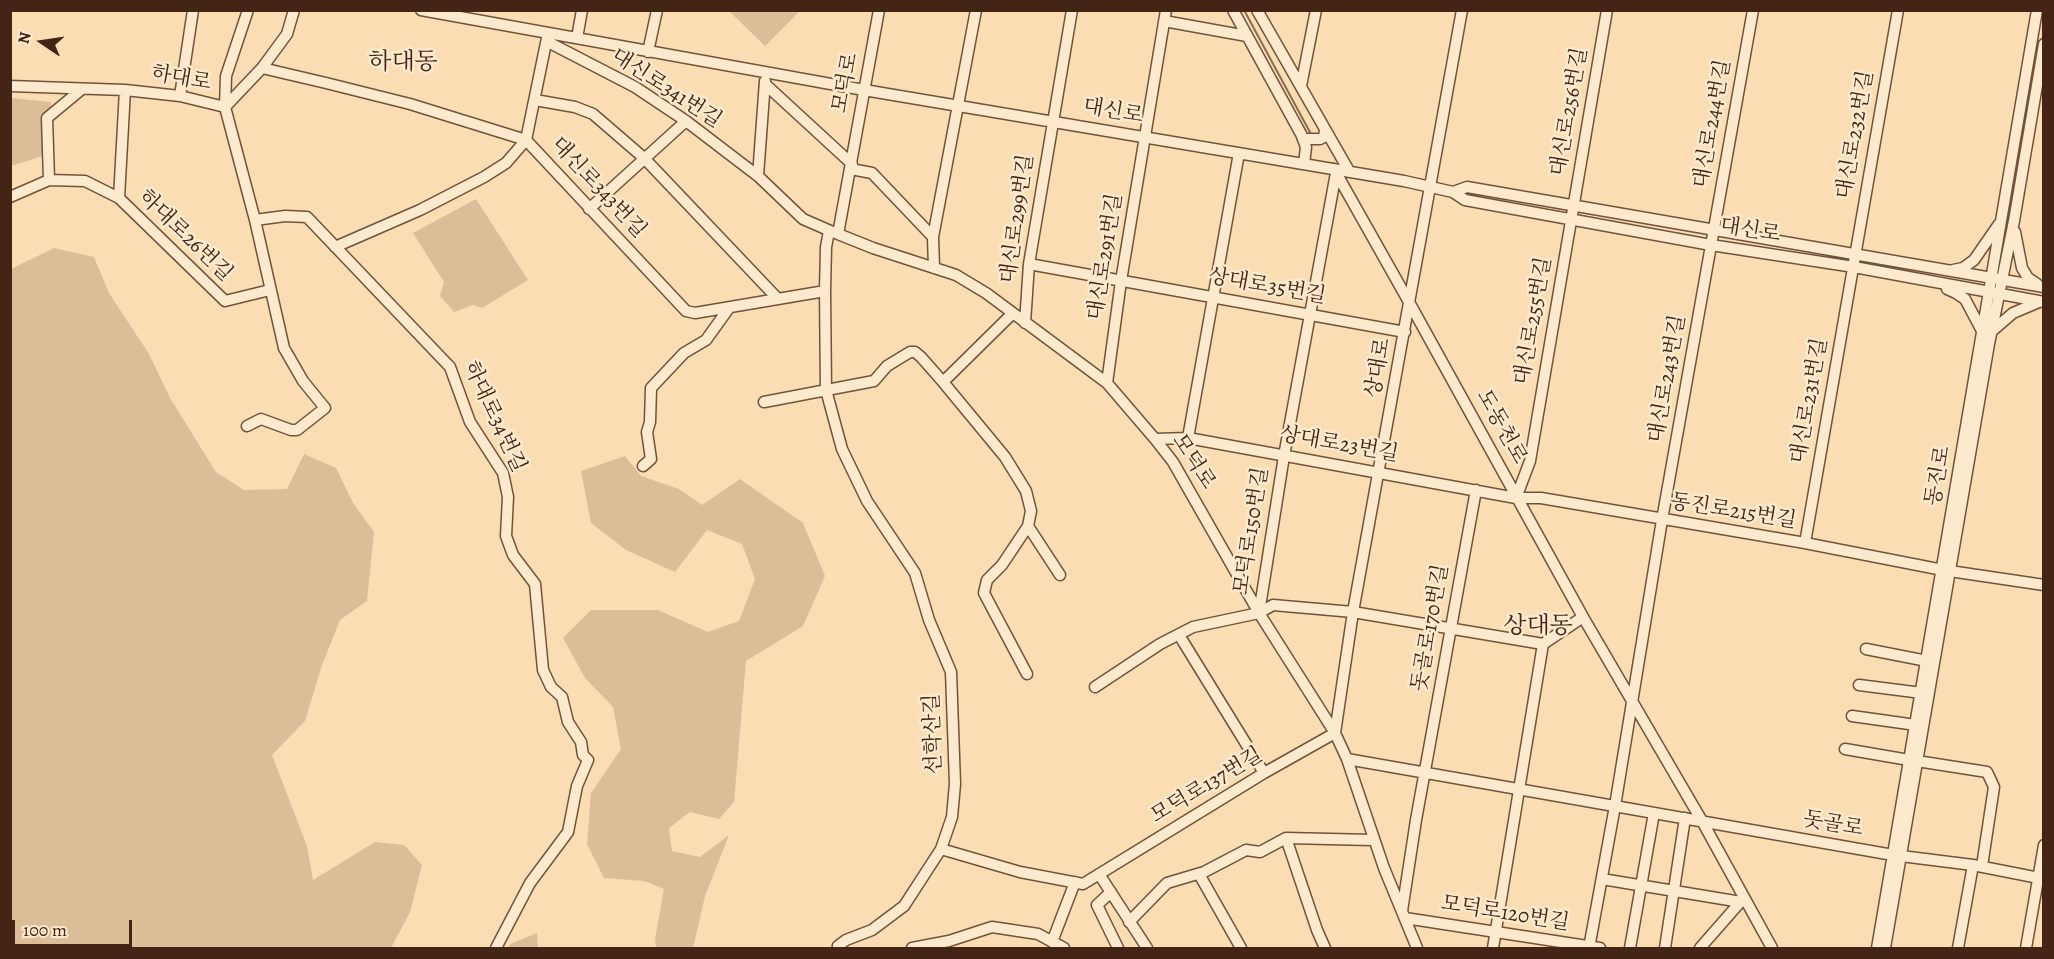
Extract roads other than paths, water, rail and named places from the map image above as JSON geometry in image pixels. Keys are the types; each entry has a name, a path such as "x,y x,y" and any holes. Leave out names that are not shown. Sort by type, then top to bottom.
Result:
{"street":[{"path":"180,96 193,10"},
{"path":"247,426 261,419 297,430 325,408 303,381 284,348 255,220 225,107 226,76 248,10"},
{"name":"하대로","path":"10,86 125,90 180,96 225,107 262,68 287,34 294,10"},
{"name":"대신로","path":"421,10 484,16 547,37 576,38 765,79 864,90 1144,136 1335,171 1349,171 1454,192 1465,201 1711,245 1854,267 2042,302"},
{"path":"576,38 582,10"},
{"path":"648,52 657,10"},
{"name":"모덕로","path":"879,10 852,166 834,232 873,248 956,275 986,293 1107,383 1155,439 1173,462 1259,613 1335,733 1347,759 1373,840 1417,948"},
{"path":"934,268 933,237 976,10"},
{"name":"대신로299번길","path":"1025,322 1029,264 1072,10"},
{"path":"1233,10 1303,139 1306,147 1304,164"},
{"path":"1257,10 1349,171"},
{"path":"1301,86 1316,10"},
{"name":"상대로","path":"1335,733 1353,612 1462,10"},
{"name":"대신로256번길","path":"1571,220 1607,10"},
{"name":"대신로244번길","path":"1711,245 1753,10"},
{"name":"대신로232번길","path":"1854,267 1898,10"},
{"name":"동진로","path":"1997,279 2002,218 2037,10"},
{"path":"1165,16 1247,36"},
{"name":"대신로291번길","path":"1107,383 1121,281 1165,16"},
{"name":"대신로343번길","path":"547,37 526,140 686,311 695,313 729,308"},
{"name":"대신로341번길","path":"547,37 635,87 686,121 758,176 803,219 834,232"},
{"name":"동진로","path":"1885,948 1897,856 1987,332 1997,279 2014,221 2043,44"},
{"path":"262,68 410,104 526,140 506,163 484,177 420,210 335,247"},
{"path":"758,176 765,79"},
{"name":"모덕로","path":"765,79 852,166"},
{"path":"49,180 47,118 82,89"},
{"name":"하대로26번길","path":"119,198 125,90"},
{"path":"535,100 574,107 593,114 644,158 778,299"},
{"path":"589,208 686,121"},
{"path":"1303,139 1320,140 1325,130"},
{"path":"1188,438 1239,153"},
{"path":"852,166 872,173 933,237"},
{"name":"도동천로","path":"1335,171 1583,617 1702,821 1742,900 1772,948"},
{"name":"모덕로150번길","path":"1259,613 1284,456 1335,171"},
{"name":"하대로26번길","path":"10,197 49,180 85,181 119,198 225,301 270,290"},
{"name":"대신로","path":"1454,192 1467,187 2042,286"},
{"name":"하대로34번길","path":"255,220 285,216 307,217 450,367 470,422 503,472 508,497 506,536 513,555 535,584 543,670 551,687 562,697 568,722 581,742 583,755 588,760 577,786 568,832 530,884 496,948"},
{"path":"1948,270 1969,265 1980,254 2002,218"},
{"name":"대신로255번길","path":"1516,498 1530,461 1571,220"},
{"path":"2014,221 2022,268 2028,278 2042,286"},
{"name":"선학산길","path":"834,232 826,247 826,390 842,448 867,501 915,573 929,620 951,672 955,784 952,817 941,849 904,906 872,930 846,940 838,946 840,948"},
{"name":"대신로243번길","path":"1662,520 1711,245"},
{"name":"상대로35번길","path":"1029,264 1405,332"},
{"name":"대신로231번길","path":"1805,543 1854,267"},
{"path":"1934,282 1965,299 1987,332 2013,313 2042,302"},
{"path":"643,465 651,459 647,432 650,422 651,388 684,353 706,340 729,308 825,291"},
{"path":"944,382 1012,314"},
{"path":"764,402 874,381 887,366 910,352 915,352 921,357 1005,457 1026,491 1031,512 1028,526 1002,566 987,580 984,593 1027,674"},
{"name":"상대로23번길","path":"1155,439 1188,438 1516,498"},
{"name":"돗골로170번길","path":"1424,772 1476,490"},
{"name":"동진로215번길","path":"1516,498 1541,498 2043,585"},
{"path":"1592,948 1662,520"},
{"path":"1028,526 1060,575"},
{"name":"동진로","path":"1913,760 1916,725 1927,661 1947,570"},
{"path":"1095,687 1160,644 1193,627 1259,613 1278,604 1353,612 1543,644 1583,617"},
{"path":"1179,635 1264,773"},
{"path":"1492,948 1543,644"},
{"path":"1866,649 1927,661"},
{"path":"1859,685 1922,693"},
{"path":"1852,716 1916,725"},
{"name":"모덕로137번길","path":"1099,874 1264,773 1335,733"},
{"path":"1845,749 1987,772 1994,787 1958,948"},
{"name":"돗골로","path":"1347,759 1897,856 1977,865 2041,878"},
{"path":"1404,915 1424,772"},
{"path":"1630,948 1654,813"},
{"path":"1665,948 1685,818"},
{"path":"1286,838 1325,948"},
{"path":"1129,922 1167,884 1199,874 1246,850 1260,852 1286,838 1373,840"},
{"path":"2026,948 2041,878 2043,845"},
{"path":"941,849 1020,872 1083,884 1099,874 1147,948"},
{"name":"동진로","path":"1877,948 1897,856"},
{"path":"1199,874 1241,948"},
{"path":"1602,879 1742,900"},
{"path":"1052,942 1076,882"},
{"path":"1111,892 1097,905 1118,948"},
{"path":"1700,948 1742,900"},
{"name":"모덕로120번길","path":"1404,915 1592,948"},
{"path":"912,948 949,941 992,927 1038,934 1064,948"}],"waterway":[{"path":"1244,10 1312,136"}],"district":[{"name":"하대동","path":"403,63"},
{"name":"상대동","path":"1538,627"}]}
